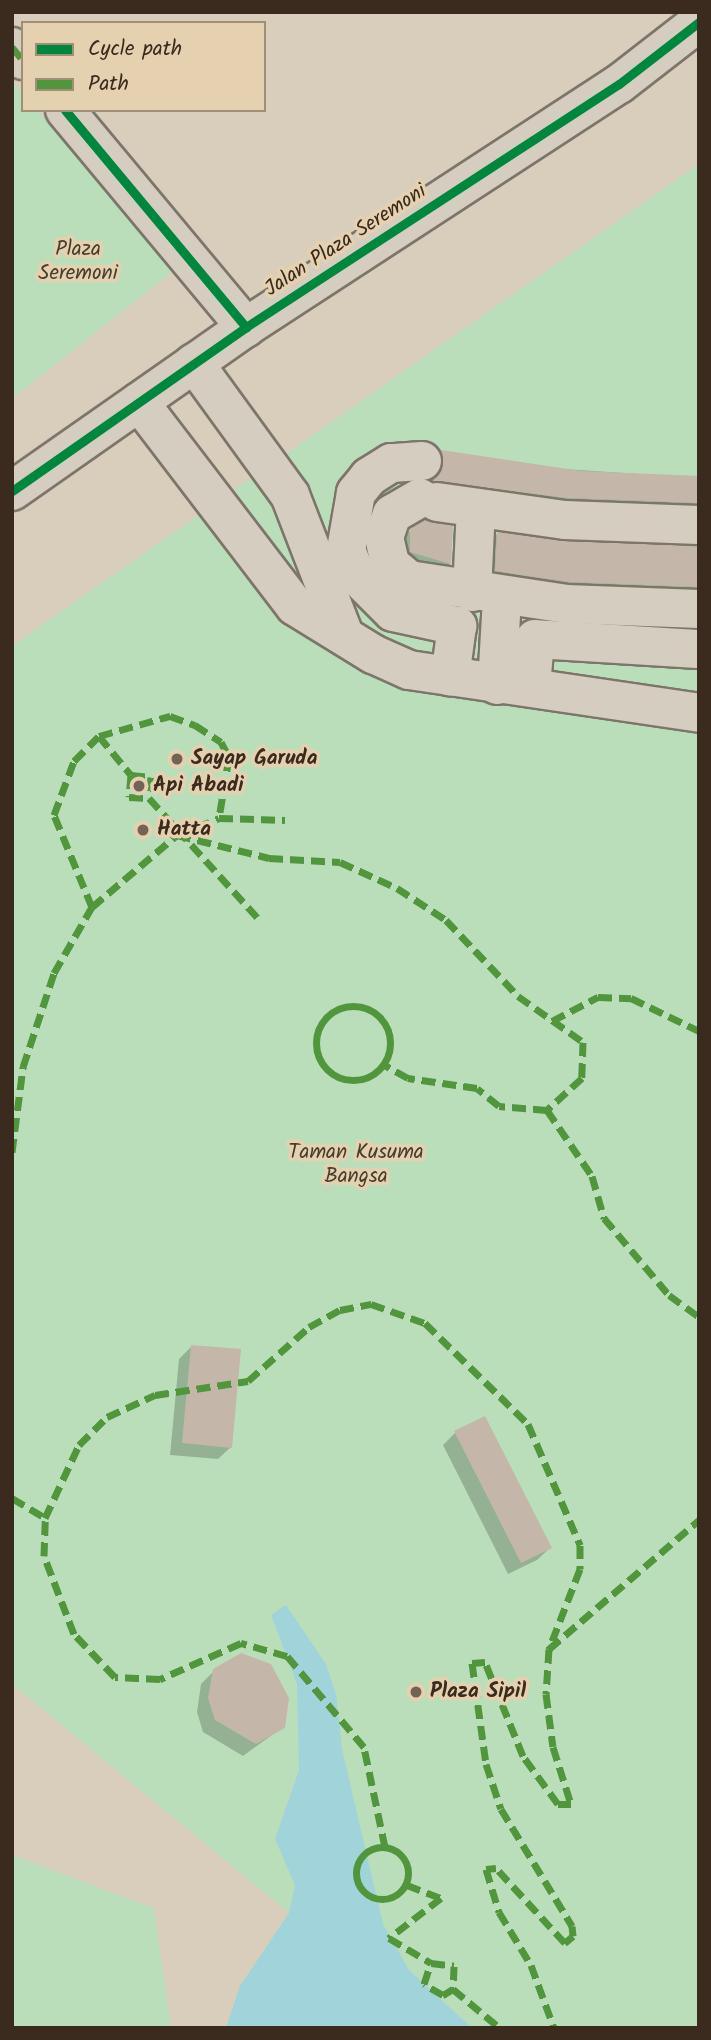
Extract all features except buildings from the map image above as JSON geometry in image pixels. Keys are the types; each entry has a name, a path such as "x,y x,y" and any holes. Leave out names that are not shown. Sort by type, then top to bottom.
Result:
{"street":[{"name":"Jalan Plaza Seremoni","path":"12,491 246,327 619,84 699,22"},
{"path":"67,112 246,327"},
{"path":"194,363 290,495 343,632"},
{"path":"139,402 295,606 410,670 699,713"},
{"path":"450,677 457,625 393,612 356,575 346,550 356,493 369,477 391,463 426,487 476,508 565,520 699,524"},
{"path":"426,487 392,514 384,537 390,564 410,580 487,595 699,609"},
{"path":"476,508 487,595 514,686"},
{"path":"256,555 301,524"},
{"path":"514,686 535,639 699,649"}],"green space":[{"name":"Plaza Seremoni","path":"12,81 21,91 21,112 39,112 173,271 12,399"},
{"name":"Taman Kusuma Bangsa","path":"699,164 699,2028 226,2028 240,1986 289,1913 12,1684 12,646"},
{"path":"12,1855 154,1908 171,2028 12,2028"}],"water":[{"path":"286,1605 326,1664 336,1694 342,1749 383,1924 409,1970 472,2028 226,2028 240,1986 289,1913 295,1885 275,1839 299,1770 297,1684 271,1615"}],"marked path":[{"path":"12,47 21,58"},
{"path":"92,907 54,815 74,761 99,736 170,716 195,725 221,742 229,757 219,818"},
{"path":"99,736 131,775 129,797 149,798"},
{"path":"131,775 151,777 149,798 257,917"},
{"path":"12,1152 23,1067 54,973 92,907 177,835 219,818 285,820"},
{"path":"177,835 269,858 340,862 397,888 446,920 518,996 583,1042 582,1078 547,1110 499,1106 477,1088 408,1078 385,1065"},
{"path":"552,1021 598,997 631,998 699,1031"},
{"path":"346,1006 360,1006 374,1012 384,1022 390,1043 388,1057 374,1074 360,1080 346,1080 332,1074 322,1064 316,1050 316,1036 322,1022 332,1012 346,1006"},
{"path":"547,1110 592,1176 604,1218 669,1295 699,1317"},
{"path":"385,1847 364,1747 287,1656 241,1643 160,1679 115,1677 74,1634 44,1556 45,1518 79,1445 107,1417 155,1395 248,1381 309,1327 340,1310 371,1304 425,1323 528,1424 580,1545 580,1569 549,1649 546,1694 553,1747 571,1804 558,1804 523,1756 485,1662 472,1663 486,1764 501,1809 572,1926 573,1936 565,1943 496,1868 486,1869 499,1912 531,1965 554,2028"},
{"path":"12,1498 45,1518"},
{"path":"549,1649 699,1520"},
{"path":"382,1847 392,1849 400,1855 406,1863 408,1873 406,1883 400,1891 392,1897 382,1899 372,1897 364,1891 358,1883 356,1873 358,1863 364,1855 372,1849 382,1847"},
{"path":"407,1885 441,1898 389,1938 431,1963 454,1966 453,1989 443,1995 424,1984 431,1963"},
{"path":"453,1989 500,2028"}],"cycle path":[{"path":"12,491 246,327 619,84 699,22"},
{"path":"67,112 246,327"}],"place":[{"name":"Sayap Garuda","path":"177,759"},
{"name":"Api Abadi","path":"139,786"},
{"name":"Hatta","path":"143,830"},
{"name":"Plaza Sipil","path":"416,1692"}]}
